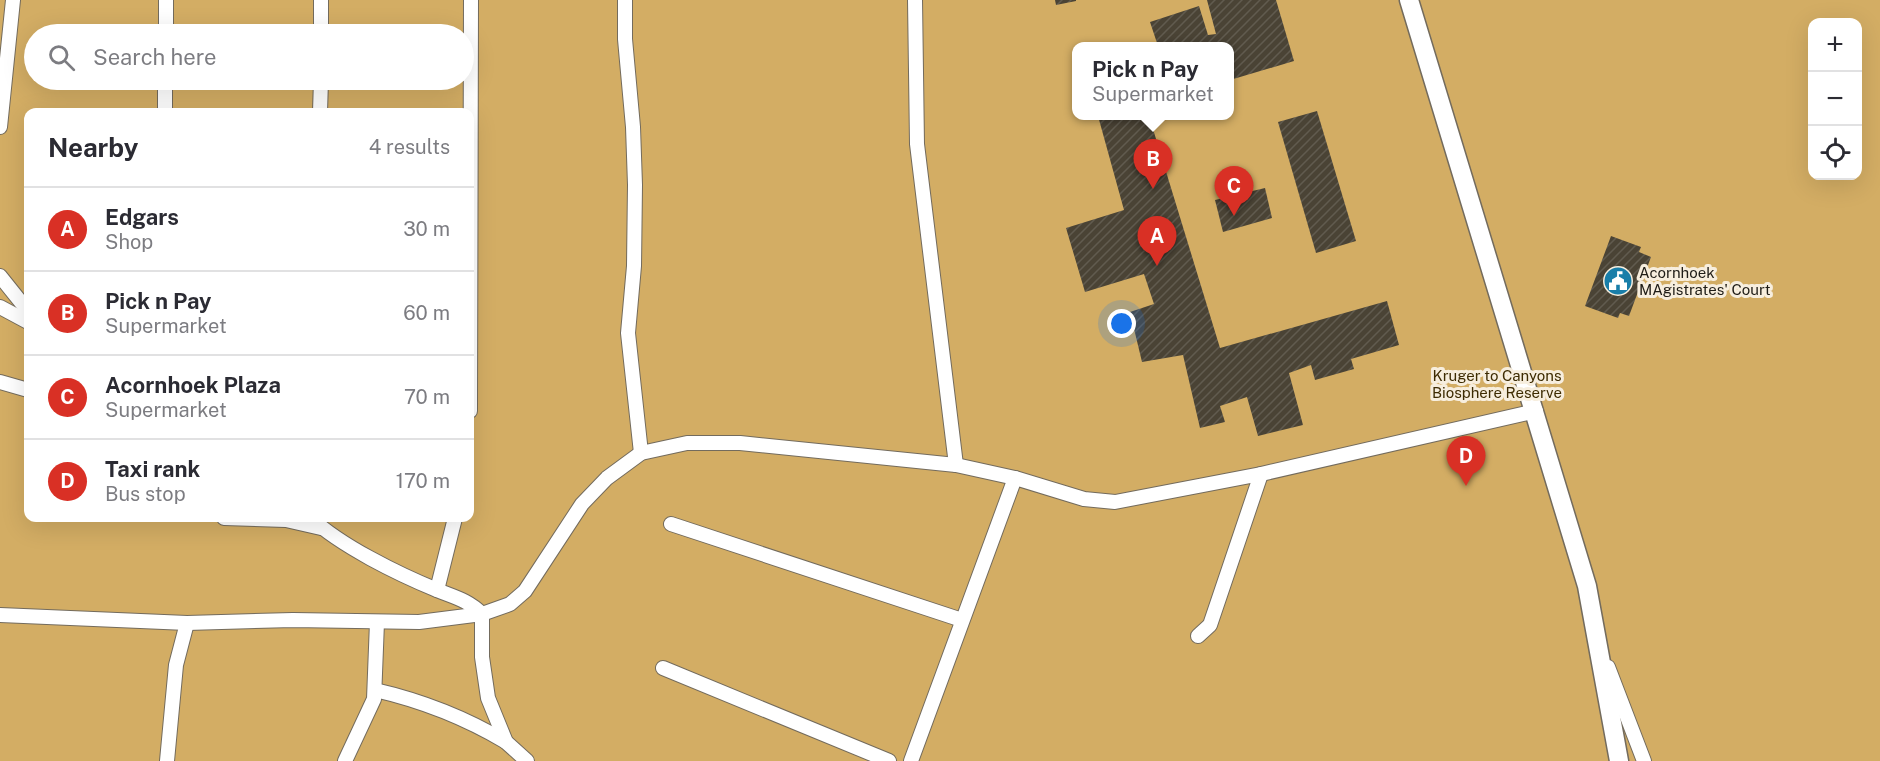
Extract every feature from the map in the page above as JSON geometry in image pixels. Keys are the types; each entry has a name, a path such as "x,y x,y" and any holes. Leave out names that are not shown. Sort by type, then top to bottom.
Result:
{"street":[{"path":"0,127 13,0"},
{"path":"166,0 166,24"},
{"path":"321,0 321,24"},
{"path":"471,0 471,24"},
{"path":"625,0 625,39 633,127 635,185 634,266 628,333 641,453"},
{"path":"915,0 916,144 956,465"},
{"path":"1409,0 1536,411 1587,586 1619,761"},
{"path":"165,90 165,108"},
{"path":"320,108 321,90"},
{"path":"471,90 471,108"},
{"path":"0,276 24,306"},
{"path":"0,308 24,320"},
{"path":"0,382 24,389"},
{"path":"0,615 187,623 419,622 482,614 510,604 525,591 582,504 607,478 641,453 687,443 740,443 956,465 1015,478 1084,499 1115,502 1261,474 1536,411"},
{"path":"1198,636 1210,625 1261,474"},
{"path":"911,761 1015,478"},
{"path":"437,590 454,522"},
{"path":"316,523 364,555 437,590 465,600 482,614 484,679 488,698 506,742"},
{"path":"671,524 962,620"},
{"path":"345,761 367,718 375,690 377,622"},
{"path":"167,761 176,665 187,623"},
{"path":"1600,648 1644,761"},
{"path":"663,668 889,761"},
{"path":"375,690 408,698 458,716 506,742 527,761"}],"green space":[{"name":"Kruger to Canyons Biosphere Reserve","path":"0,0 1880,0 1880,761 0,761"}],"building":[{"path":"1055,0 1076,0 1076,1 1056,5"},
{"path":"1207,0 1276,0 1294,61 1234,79 1234,42 1157,42 1150,22 1199,6 1208,35 1216,34"},
{"path":"1317,111 1356,241 1316,253 1278,122"},
{"path":"1099,120 1150,120 1220,348 1387,301 1399,345 1351,359 1354,369 1315,380 1311,365 1289,373 1303,425 1258,436 1247,397 1220,406 1225,422 1200,428 1183,355 1142,362 1130,312 1154,304 1144,274 1085,292 1066,228 1124,210"},
{"path":"1265,188 1272,218 1223,232 1215,200"},
{"name":"Acornhoek MAgistrates' Court","path":"1611,236 1641,247 1639,252 1651,257 1629,316 1620,313 1618,318 1585,306"}],"place":[{"name":"Pick n Pay","path":"1153,189"},
{"name":"Acornhoek Plaza","path":"1234,216"},
{"name":"Edgars","path":"1157,266"},
{"name":"Acornhoek MAgistrates' Court","path":"1618,281"},
{"name":"Taxi rank","path":"1466,486"}]}
